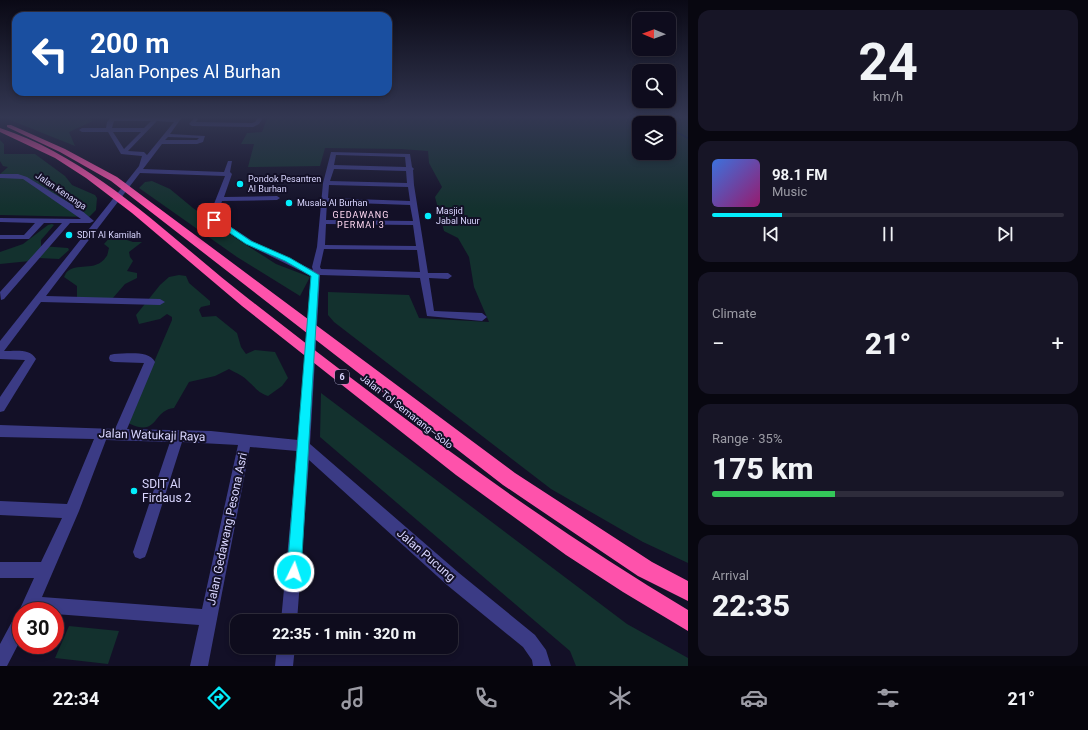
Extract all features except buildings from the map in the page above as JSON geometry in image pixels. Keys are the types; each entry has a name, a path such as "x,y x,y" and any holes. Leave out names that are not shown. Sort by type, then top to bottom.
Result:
{"highway":[{"name":"Jalan Tol Semarang–Solo","path":"36,147 65,161 110,193 200,267 484,488 688,621"},
{"name":"Jalan Tol Semarang–Solo","path":"56,147 114,179 509,479 645,569 688,591"}],"street":[{"path":"119,147 123,153"},
{"path":"123,153 129,147"},
{"path":"0,348 128,181 157,147"},
{"path":"123,153 144,154 145,157 139,169"},
{"path":"290,614 317,274 316,267 321,247 326,183 331,167 333,153 408,155 411,169 413,203 430,315 482,317"},
{"path":"230,162 220,199 214,214 214,220 248,243 317,274 448,276"},
{"path":"331,167 411,169"},
{"path":"139,169 227,174"},
{"name":"Jalan Kenanga","path":"0,176 18,176 25,178 78,212 88,221"},
{"path":"326,183 411,185"},
{"path":"220,199 277,198"},
{"path":"324,200 413,203"},
{"path":"0,220 88,221 99,219"},
{"path":"0,237 26,237 41,221"},
{"path":"0,298 68,221"},
{"path":"322,222 417,223"},
{"path":"321,247 420,248"},
{"path":"35,301 160,302"},
{"path":"0,356 28,356 31,359 0,406"},
{"path":"114,358 146,359 150,362 119,434"},
{"name":"Jalan Watukaji Raya","path":"0,431 178,436 245,440 303,446"},
{"name":"Jalan Gedawang Pesona Asri","path":"31,602 72,511 102,434"},
{"path":"140,552 178,436"},
{"name":"Jalan Gedawang Pesona Asri","path":"199,666 245,440"},
{"name":"Jalan Pucung","path":"303,446 453,579 529,641 540,656 542,666"},
{"path":"0,508 72,511"},
{"path":"0,570 46,571"},
{"name":"Jalan Gedawang Pesona Asri","path":"64,609 209,618"},
{"path":"1,656 12,637"},
{"path":"284,666 285,654"}],"green space":[{"path":"0,147 4,147 4,154 35,154 65,176 72,185 95,195 97,198 96,210 89,217 0,215 0,174 8,167 3,166 0,161"},
{"path":"253,147 632,147 632,160 676,160 676,147 688,147 688,563 643,542 551,489 334,322 328,315 328,292 409,295 419,318 489,322 474,287 469,257 458,238 444,231 435,197 442,187 429,163 428,151 401,149 325,148 320,166 248,167"},
{"path":"152,181 170,189 193,208 276,264 310,277 300,296 237,257 139,188 145,182"},
{"path":"48,225 54,225 41,240 41,246 68,248 69,250 59,259 39,258 30,261 0,264 0,252 23,244"},
{"path":"112,235 133,242 142,242 129,252 133,261 127,271 137,273 137,278 125,284 112,299 77,298 77,286 64,277 66,273 75,268 97,265 102,262 107,256 109,248 104,244"},
{"path":"179,275 186,276 189,283 210,301 210,305 201,307 199,310 202,317 216,316 237,333 241,347 246,354 255,350 275,352 288,378 282,386 268,396 259,392 242,376 229,369 215,376 189,382 174,408 162,413 150,425 138,427 128,423 172,317 167,314 160,319 139,324 136,315 160,285 169,277"},
{"path":"321,393 627,624 688,658 688,666 576,666 570,651 320,437"},
{"path":"69,626 119,631 108,664 55,658 57,654 64,654 64,637"}],"place":[{"name":"Pondok Pesantren Al Burhan","path":"240,184"},
{"name":"Musala Al Burhan","path":"289,203"},
{"name":"Masjid Jabal Nuur","path":"428,216"},
{"name":"SDIT Al Kamilah","path":"69,235"},
{"name":"SDIT Al Firdaus 2","path":"134,491"}],"district":[{"name":"GEDAWANG PERMAI 3","path":"361,220"}],"route":[{"path":"214,220 248,243 287,260 316,275 294,572"}]}
